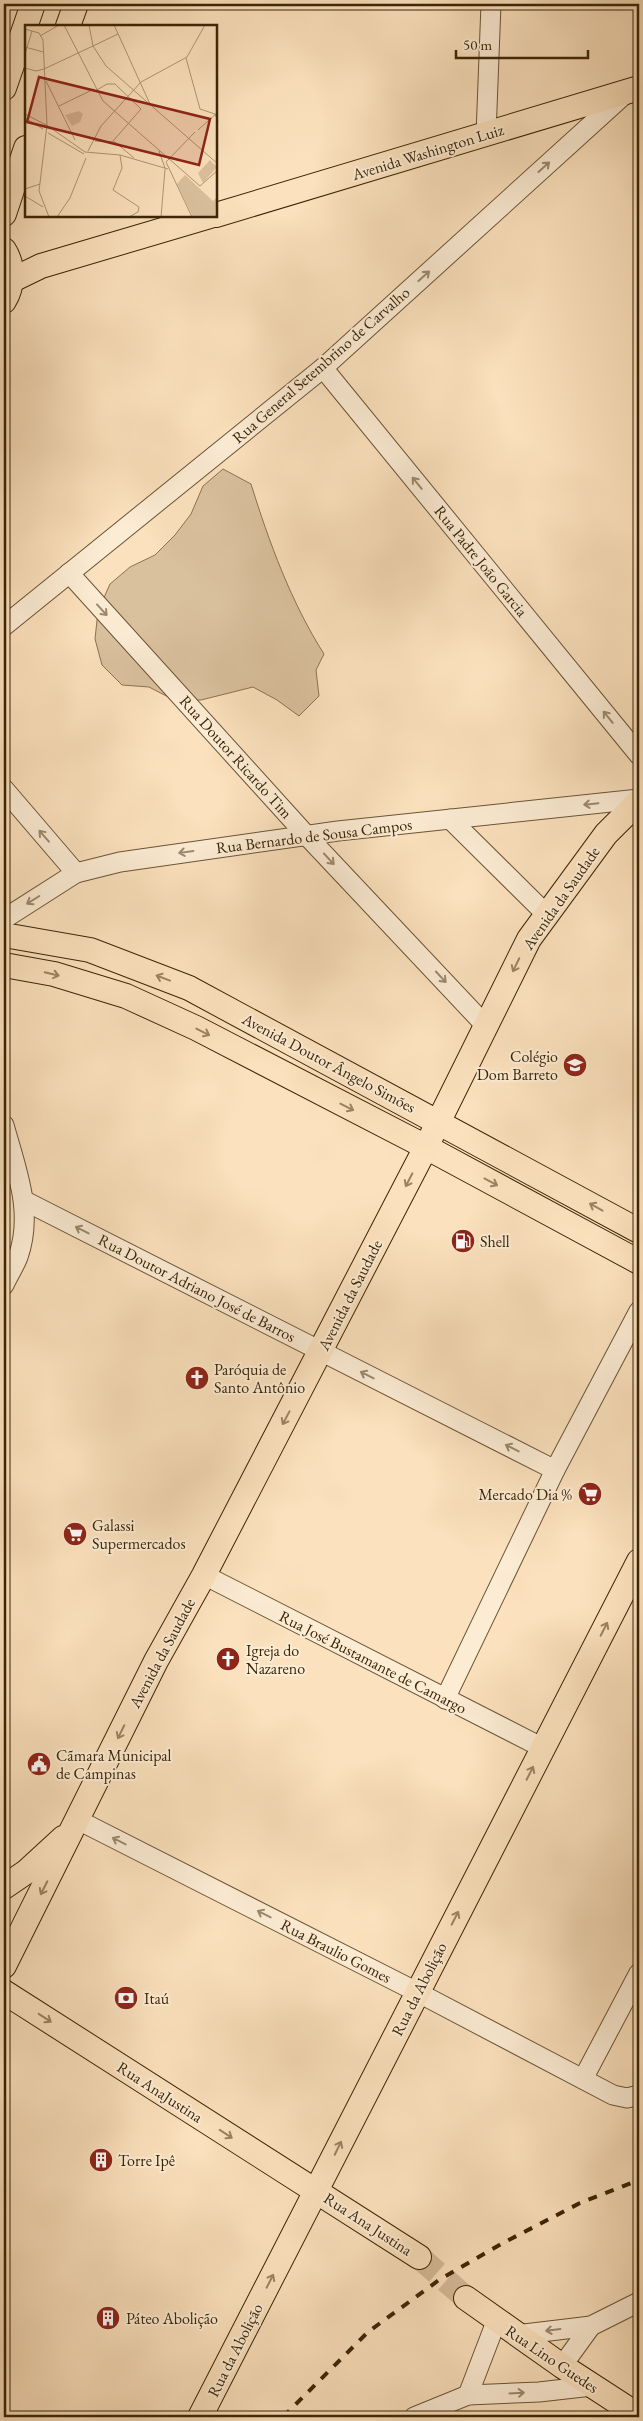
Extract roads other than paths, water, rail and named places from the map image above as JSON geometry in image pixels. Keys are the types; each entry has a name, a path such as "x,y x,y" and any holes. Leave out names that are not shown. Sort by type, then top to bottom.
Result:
{"main road":[{"path":"26,25 33,4"},
{"path":"68,25 76,4"},
{"path":"4,88 25,27"},
{"name":"Avenida Washington Luiz","path":"218,213 486,135 634,89"},
{"path":"4,214 25,151"},
{"path":"8,277 203,218"},
{"name":"Avenida da Saudade","path":"4,1966 156,1661 204,1575 426,1147 529,939 606,834 639,800"},
{"name":"Avenida Doutor Ângelo Simões","path":"4,935 90,950 190,988 439,1121 639,1231"},
{"name":"Avenida Doutor Ângelo Simões","path":"4,965 54,974 126,996 196,1028 426,1147 639,1262"},
{"name":"Rua da Abolição","path":"200,2417 417,1992 636,1571"},
{"path":"4,1887 26,1872 76,1824"},
{"name":"Rua AnaJustina","path":"4,1992 316,2192"},
{"name":"Rua Ana Justina","path":"316,2192 419,2257"},
{"name":"Rua Lino Guedes","path":"466,2298 496,2322 639,2416"}],"street":[{"path":"486,135 491,4"},
{"name":"Rua General Setembrino de Carvalho","path":"4,626 323,368 634,89"},
{"name":"Rua Padre João Garcia","path":"323,368 639,755"},
{"name":"Rua Doutor Ricardo Tim","path":"70,573 307,836 486,1026"},
{"path":"4,789 76,873"},
{"name":"Rua Bernardo de Sousa Campos","path":"4,919 76,873 120,862 307,836 639,800"},
{"path":"450,819 546,914"},
{"path":"4,1125 25,1201 24,1233 18,1258 4,1285"},
{"name":"Rua Doutor Adriano José de Barros","path":"25,1201 555,1470"},
{"path":"445,1698 555,1470 639,1311"},
{"name":"Rua José Bustamante de Camargo","path":"204,1575 543,1748"},
{"name":"Rua Braulio Gomes","path":"76,1824 417,1992 620,2098 639,2095"},
{"path":"583,2079 639,1973"},
{"path":"516,2335 591,2326 639,2302"},
{"path":"468,2395 496,2322"},
{"path":"562,2366 591,2326"},
{"path":"414,2417 468,2395 538,2392 592,2386"}],"tunnel":[{"path":"419,2257 466,2298"}],"railway":[{"path":"283,2417 368,2332 439,2280 503,2243 580,2203 639,2180"}],"place":[{"name":"Colégio Dom Barreto","path":"575,1065"},
{"name":"Shell","path":"463,1241"},
{"name":"Paróquia de Santo Antônio","path":"197,1378"},
{"name":"Mercado Dia %","path":"590,1494"},
{"name":"Galassi Supermercados","path":"75,1534"},
{"name":"Igreja do Nazareno","path":"228,1659"},
{"name":"Cãmara Municipal de Campinas","path":"39,1764"},
{"name":"Itaú","path":"126,1998"},
{"name":"Torre Ipê","path":"101,2160"},
{"name":"Páteo Abolição","path":"108,2318"}]}
